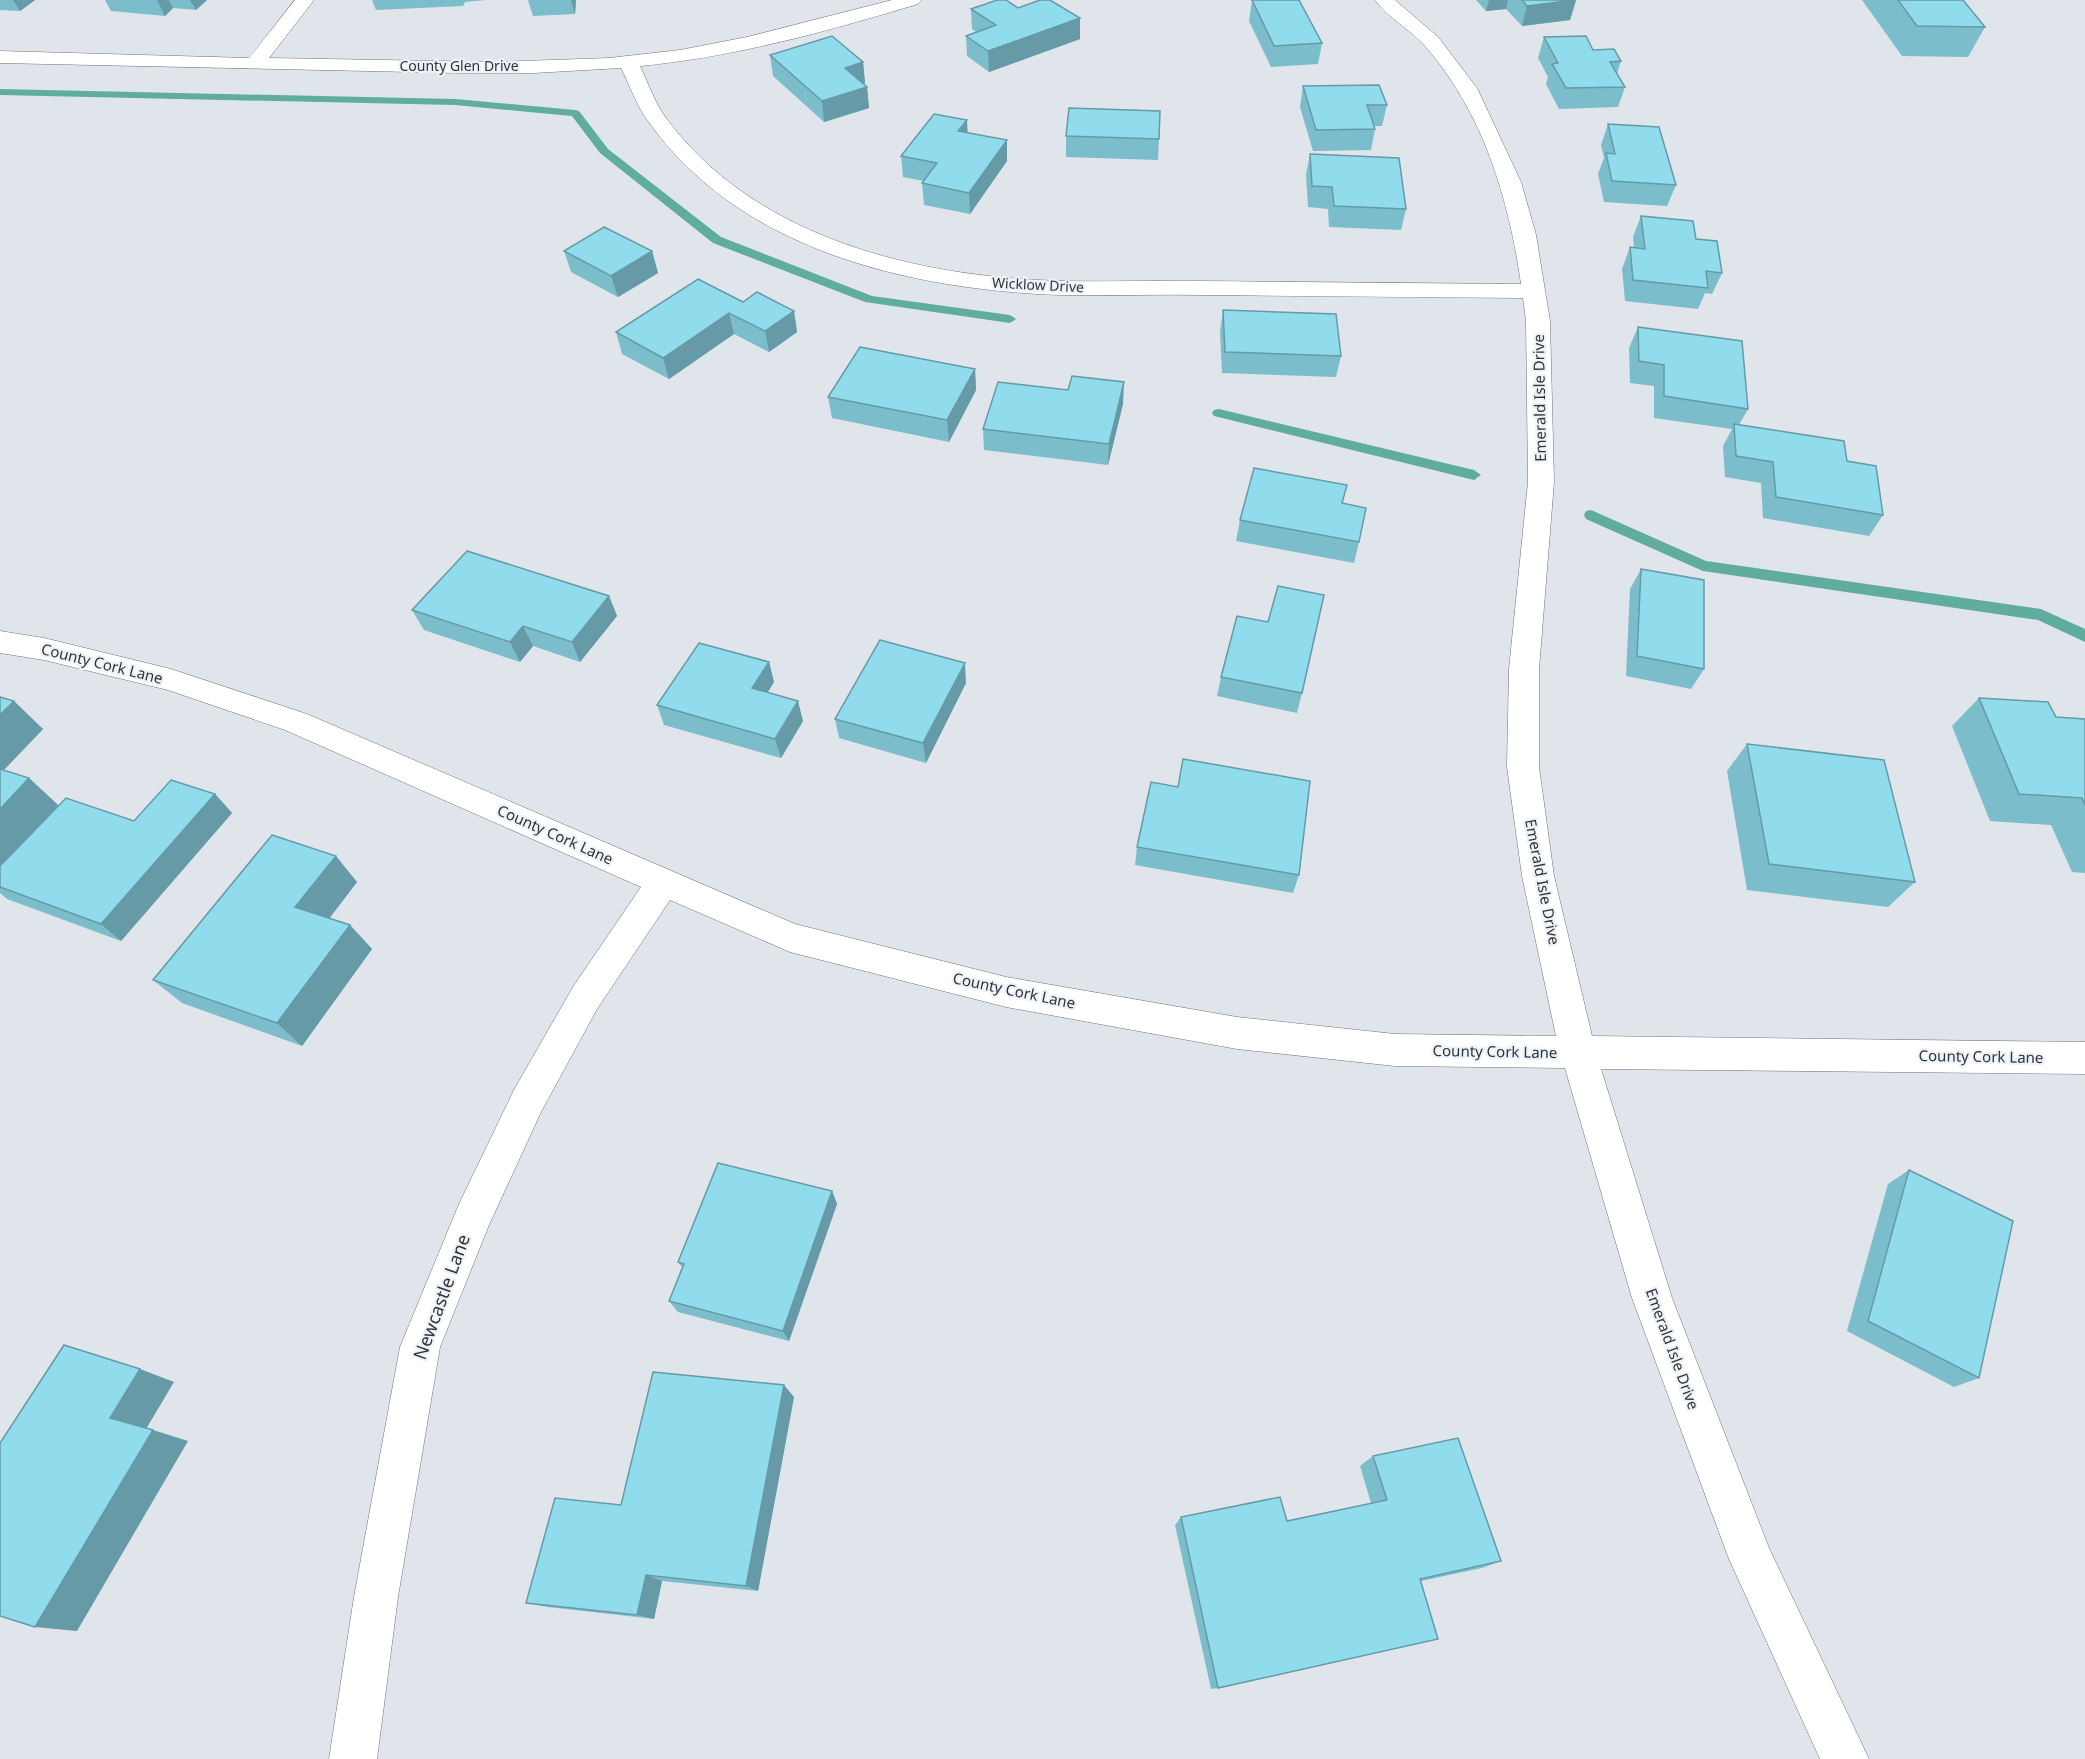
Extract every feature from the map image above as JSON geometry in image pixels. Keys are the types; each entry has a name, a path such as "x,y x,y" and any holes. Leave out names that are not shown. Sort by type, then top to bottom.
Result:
{"street":[{"path":"255,63 305,0"},
{"name":"County Glen Drive","path":"0,57 483,68 628,62 731,46 837,21 912,0"},
{"name":"Emerald Isle Drive","path":"1383,0 1431,41 1467,88 1510,182 1525,235 1538,321 1541,482 1524,669 1523,767 1538,876 1578,1053 1652,1298 1751,1559 1845,1759"},
{"name":"Wicklow Drive","path":"628,62 642,95 669,138 693,164 722,189 756,213 793,232 880,262 928,273 1034,286 1535,291"},
{"name":"County Cork Lane","path":"0,642 44,649 171,680 296,722 790,937 1006,992 1237,1033 1395,1050 2085,1058"},
{"name":"Newcastle Lane","path":"353,1759 376,1597 420,1347 472,1217 528,1100 585,998 663,882"}],"building":[{"path":"997,0 1006,0 1018,8 1040,0 1050,0 1080,18 988,51 966,36 996,25 971,9"},
{"path":"1252,0 1299,0 1322,43 1274,46"},
{"path":"1522,0 1574,0 1527,6"},
{"path":"1898,0 1963,0 1985,27 1917,26"},
{"path":"832,36 863,62 845,68 867,87 822,101 770,55"},
{"path":"1586,36 1593,50 1614,49 1621,61 1610,62 1625,87 1566,88 1552,64 1558,63 1544,37"},
{"path":"1379,85 1387,105 1367,105 1375,129 1316,130 1303,86"},
{"path":"1069,108 1160,111 1159,139 1066,136"},
{"path":"934,114 967,120 958,131 1007,140 969,193 922,183 937,163 901,156"},
{"path":"1608,124 1659,127 1676,185 1612,181 1606,153 1615,154"},
{"path":"1310,154 1399,158 1406,209 1334,206 1332,187 1312,186"},
{"path":"1641,216 1693,221 1696,239 1717,241 1722,273 1706,271 1708,288 1633,280 1630,247 1645,249"},
{"path":"604,227 652,251 611,276 564,251"},
{"path":"698,279 743,302 757,292 794,311 765,331 729,313 663,358 616,332"},
{"path":"1223,310 1336,314 1341,356 1225,352"},
{"path":"1638,327 1742,341 1748,409 1664,396 1664,365 1639,361"},
{"path":"860,347 975,369 947,420 828,397"},
{"path":"1072,376 1124,382 1109,444 983,429 998,382 1068,390"},
{"path":"1734,424 1844,441 1847,461 1876,466 1883,515 1776,497 1773,462 1736,456"},
{"path":"1254,468 1347,485 1342,503 1366,508 1359,542 1240,520"},
{"path":"467,551 609,596 572,642 523,626 510,642 412,610"},
{"path":"1641,569 1704,580 1704,669 1637,656"},
{"path":"1278,586 1324,595 1302,693 1221,677 1237,616 1268,622"},
{"path":"880,640 965,663 923,743 835,719"},
{"path":"699,643 769,662 752,688 798,701 775,739 657,705"},
{"path":"0,697 14,701 0,715"},
{"path":"1979,698 2048,702 2056,717 2085,719 2085,805 2082,798 2019,794"},
{"path":"1747,744 1884,760 1915,882 1769,864"},
{"path":"1183,759 1310,781 1299,875 1137,847 1151,782 1178,787"},
{"path":"0,769 29,778 0,809"},
{"path":"171,780 215,794 101,924 0,887 0,866 66,798 134,821"},
{"path":"272,835 336,856 295,907 350,925 277,1023 153,980"},
{"path":"718,1163 832,1191 783,1331 669,1301 684,1264 678,1262"},
{"path":"1909,1170 2013,1221 1979,1378 1868,1321"},
{"path":"64,1345 140,1369 110,1418 153,1430 35,1627 0,1616 0,1443"},
{"path":"653,1372 784,1385 746,1586 646,1575 637,1615 526,1603 555,1498 621,1505"},
{"path":"1458,1438 1501,1561 1420,1579 1438,1639 1218,1688 1181,1517 1280,1497 1287,1521 1387,1500 1373,1456"}],"waterway":[{"path":"0,92 455,102 575,113 604,151 717,240 869,299 1010,319"},
{"path":"1219,413 1474,475"},
{"path":"1591,515 1703,566 2041,615 2085,636"}]}
